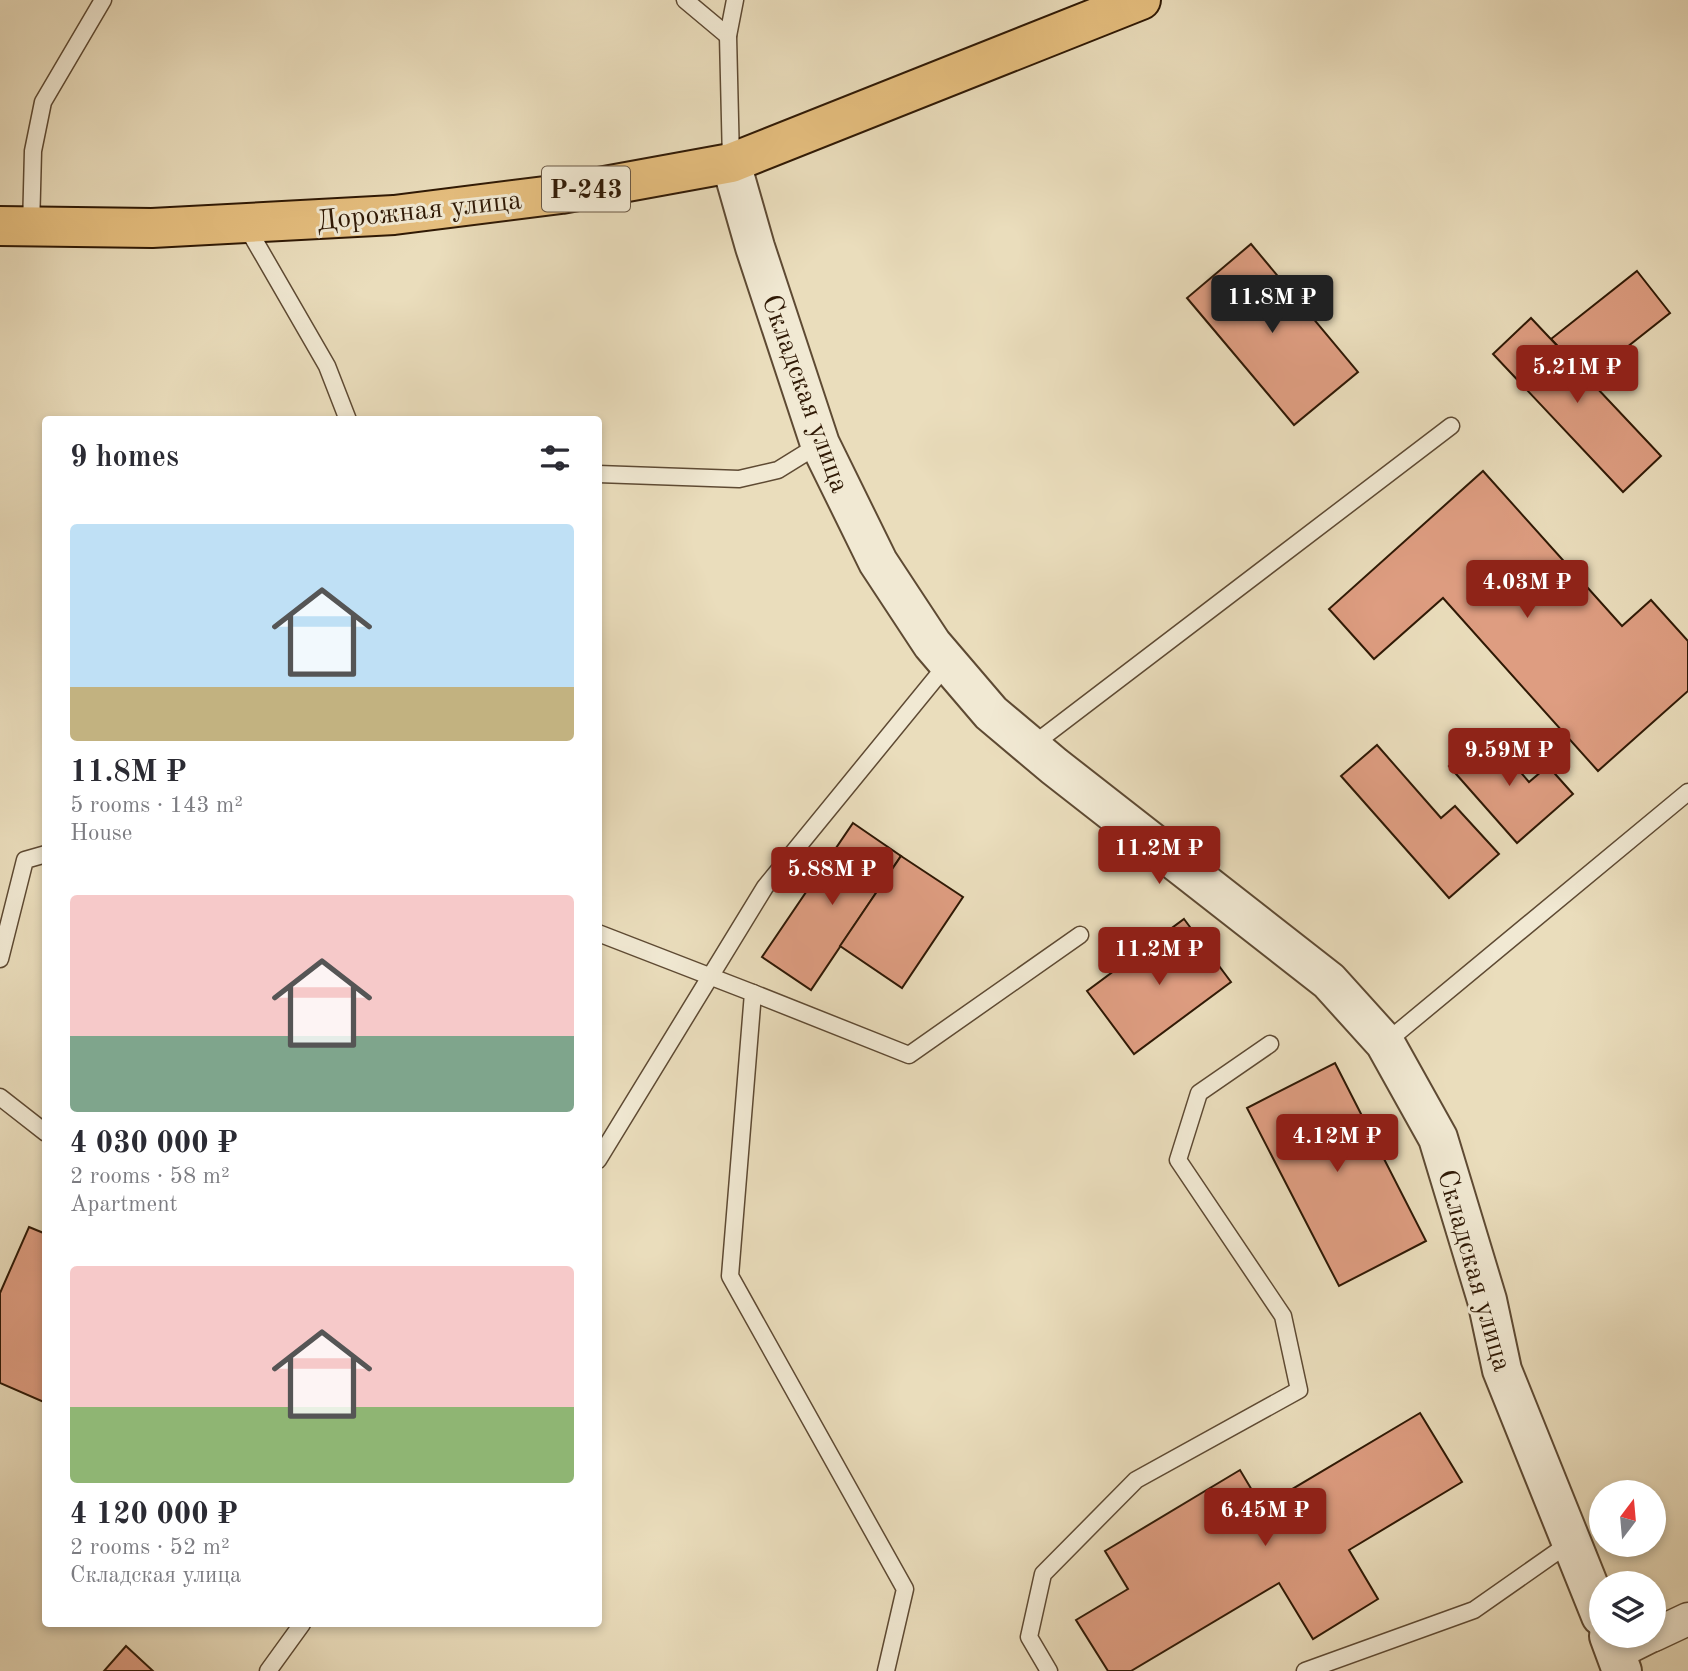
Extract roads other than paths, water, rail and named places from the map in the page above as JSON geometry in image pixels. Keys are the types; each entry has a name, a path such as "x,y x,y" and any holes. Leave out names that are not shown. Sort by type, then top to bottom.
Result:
{"highway":[{"name":"Дорожная улица","path":"15,227 152,229 407,213 561,194 731,163 1141,0"}],"street":[{"name":"Складская улица","path":"731,163 755,247 820,444 878,562 932,644 991,713 1030,747 1329,981 1385,1043 1438,1138 1488,1300 1502,1370 1589,1585"},
{"path":"1666,1629 1688,1619"}],"lane":[{"path":"15,227 43,102 103,0"},
{"path":"685,0 727,36"},
{"path":"731,163 727,36 735,0"},
{"path":"245,224 327,366 346,416"},
{"path":"1030,747 1451,426"},
{"path":"602,474 739,479 778,470 820,444"},
{"path":"602,1154 765,887 948,663"},
{"path":"1385,1043 1688,792"},
{"path":"0,959 24,860 42,856"},
{"path":"602,935 909,1055 1080,935"},
{"path":"753,993 730,1276 905,1589 886,1671"},
{"path":"1049,1671 1029,1637 1043,1574 1136,1480 1299,1390 1283,1316 1178,1160 1199,1093 1270,1044"},
{"path":"0,1097 42,1130"},
{"path":"1305,1671 1474,1610 1572,1542"},
{"path":"268,1671 300,1627"}]}
